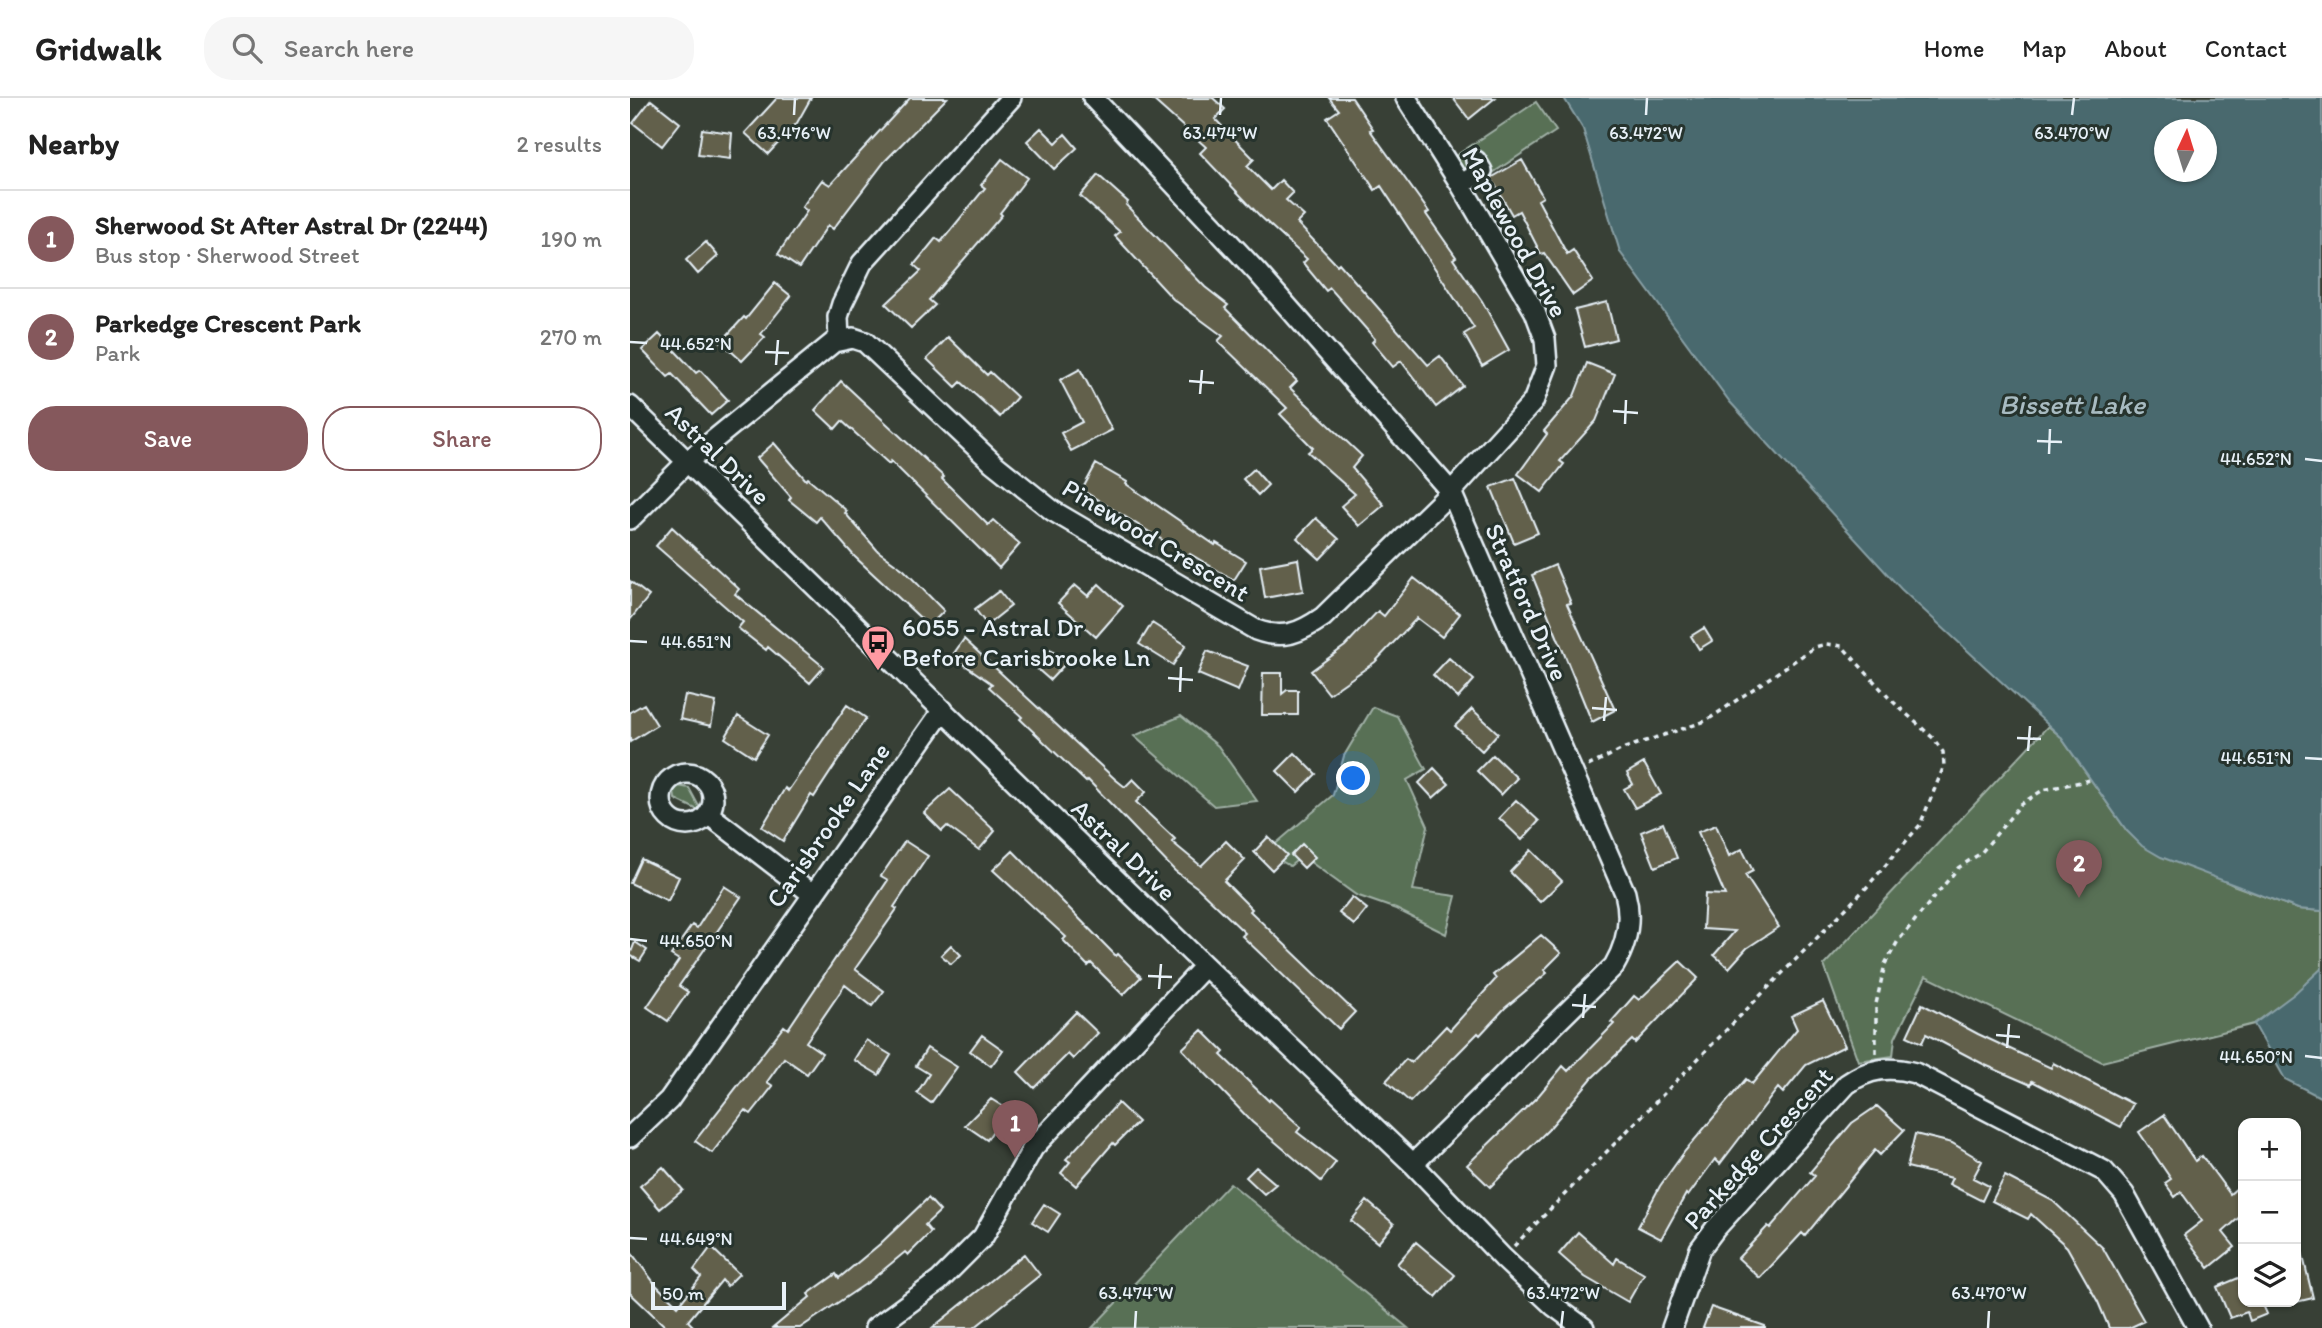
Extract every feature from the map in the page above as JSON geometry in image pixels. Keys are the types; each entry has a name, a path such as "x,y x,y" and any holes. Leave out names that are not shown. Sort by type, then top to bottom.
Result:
{"street":[{"path":"630,519 688,461 839,340 838,317 862,263 1011,98"},
{"name":"Stratford Drive","path":"1093,98 1257,272 1451,492 1625,892 1629,926 1622,951 1608,972 1413,1164"},
{"name":"Maplewood Drive","path":"1406,98 1461,185 1535,312 1548,350 1544,379 1533,402 1451,492"},
{"path":"1461,185 1482,171 1476,161"},
{"name":"Pinewood Crescent","path":"839,340 853,338 865,342 983,455 1053,511 1265,634 1291,635 1323,617 1451,492"},
{"name":"Astral Drive","path":"630,407 1205,967 1413,1164 1503,1258 1554,1306 1584,1328"},
{"name":"Carisbrooke Lane","path":"630,1137 669,1100 811,893 943,710"},
{"path":"708,814 811,893"},
{"path":"875,1328 939,1281 982,1237 1033,1149 1205,967"},
{"name":"Parkedge Crescent","path":"1672,1328 1700,1250 1715,1229 1832,1099 1855,1078 1877,1069 1915,1073 2104,1171 2124,1194 2198,1328"}],"path":[{"path":"1503,1258 1875,877 1920,825 1944,766 1943,752 1933,738 1890,699 1842,646 1826,644 1815,647 1706,720 1625,748 1574,773"},
{"path":"1877,1069 1876,1003 1885,964 1898,941 1958,868 1981,853 2021,804 2043,790 2090,780"}],"green space":[{"path":"1536,102 1556,131 1473,186 1454,157"},
{"path":"1373,707 1397,716 1426,769 1407,780 1428,826 1413,890 1456,896 1446,934 1396,909 1356,895 1302,856 1290,866 1266,852 1333,795 1344,756"},
{"path":"1181,716 1218,746 1257,801 1214,806 1134,736"},
{"path":"2048,726 2060,736 2127,831 2233,885 2298,909 2322,911 2322,968 2294,995 2254,1024 2102,1062 1926,976 1895,1038 1893,1056 1858,1061 1824,965"},
{"path":"678,786 689,788 702,812 675,799 674,791"},
{"path":"1230,1183 1408,1328 1092,1328"}],"water":[{"name":"Bissett Lake","path":"1564,98 2322,98 2322,911 2298,909 2161,857 2142,846 2127,831 2060,736 1901,589 1730,402 1620,252 1583,129"},
{"path":"2322,968 2322,1098 2285,1079 2254,1024 2294,994"}],"building":[{"path":"777,98 811,98 797,123 768,154 745,133"},
{"path":"910,98 947,98 885,161 833,229 828,225 799,268 778,254 807,211 802,207 822,180 830,185"},
{"path":"1151,98 1213,98 1225,109 1215,119 1254,159 1247,166 1271,190 1281,180 1293,193 1286,200 1304,216 1297,223 1337,265 1339,263 1428,365 1440,356 1463,386 1436,407 1401,361 1393,367 1372,342 1375,339 1330,288 1326,291 1303,263 1307,259 1260,216 1200,153 1206,147"},
{"path":"1329,98 1352,98 1373,129 1370,130 1429,212 1426,214 1456,257 1453,259 1482,301 1509,350 1482,366 1464,334 1474,328 1381,186 1375,190 1327,118 1339,110"},
{"path":"1453,98 1495,98 1469,119"},
{"path":"651,100 680,123 662,146 633,123"},
{"path":"1041,128 1056,143 1065,134 1077,148 1054,169 1027,141"},
{"path":"702,129 732,133 730,159 698,155"},
{"path":"1002,159 1027,178 1000,213 1002,215 929,300 935,305 911,328 886,304 921,271 914,265 936,238 941,242 985,188 981,185"},
{"path":"1522,160 1543,197 1538,200 1567,254 1573,250 1593,281 1573,295 1544,253 1541,254 1519,211 1512,215 1491,178"},
{"path":"1098,175 1128,202 1126,205 1205,287 1228,305 1225,308 1297,381 1290,388 1362,456 1352,468 1384,505 1359,526 1341,506 1355,494 1308,452 1313,448 1280,414 1287,408 1218,341 1223,336 1173,299 1115,236 1120,232 1080,196"},
{"path":"706,242 718,256 698,274 686,260"},
{"path":"775,283 791,296 761,334 765,337 742,361 721,342 744,317 746,319"},
{"path":"1607,302 1616,339 1585,347 1575,310"},
{"path":"659,334 696,373 700,370 728,400 711,415 672,374 668,377 642,350"},
{"path":"948,337 987,375 990,372 1017,397 1000,417 961,382 956,387 927,359"},
{"path":"1587,363 1615,374 1596,421 1560,461 1564,464 1542,492 1518,474 1547,434 1544,431 1574,396"},
{"path":"1080,369 1112,430 1071,451 1061,433 1082,422 1060,380"},
{"path":"841,381 944,477 942,479 988,525 993,520 1020,544 999,568 891,461 889,464 842,421 835,429 815,410"},
{"path":"774,443 806,480 808,478 847,511 845,513 878,551 904,570 944,611 929,626 855,557 820,517 816,522 789,500 791,497 757,458"},
{"path":"1096,464 1127,482 1126,484 1215,545 1216,543 1246,561 1234,580 1190,554 1188,556 1082,490"},
{"path":"1254,469 1268,485 1258,495 1243,479"},
{"path":"1515,478 1538,533 1514,543 1491,487"},
{"path":"1316,518 1339,539 1320,559 1297,538"},
{"path":"672,527 739,589 735,594 824,667 810,683 768,647 766,650 738,628 743,622 656,546"},
{"path":"1298,559 1303,591 1265,598 1260,566"},
{"path":"1555,565 1571,603 1567,604 1615,710 1592,722 1532,575"},
{"path":"1414,578 1460,614 1442,637 1417,618 1375,662 1329,694 1311,671 1345,646 1378,611 1384,616"},
{"path":"630,581 649,596 630,620"},
{"path":"1099,584 1123,606 1096,637 1058,603 1075,585 1088,596"},
{"path":"999,591 1011,606 987,625 975,609"},
{"path":"1152,623 1186,645 1173,665 1139,644"},
{"path":"1704,628 1712,641 1699,649 1691,636"},
{"path":"964,639 1115,779 1125,787 1133,779 1146,792 1136,802 1175,839 1172,842 1201,866 1226,841 1245,860 1224,881 1252,909 1250,911 1355,1012 1339,1029 1242,936 1245,933 1198,888 1175,871 1088,780 1086,782 1020,719 1022,717 989,687 992,684 952,656"},
{"path":"1051,650 1066,663 1050,680 1035,667"},
{"path":"1207,651 1248,666 1238,691 1198,674"},
{"path":"1449,658 1474,680 1458,698 1433,675"},
{"path":"1263,673 1282,673 1282,694 1287,690 1298,690 1298,715 1262,715"},
{"path":"685,695 716,702 711,726 680,719"},
{"path":"644,704 657,725 630,742 630,712"},
{"path":"847,705 866,718 814,797 811,795 783,841 762,827 785,788 788,791"},
{"path":"1472,709 1498,733 1482,751 1455,726"},
{"path":"738,716 768,735 754,757 725,738"},
{"path":"1295,753 1316,774 1298,792 1277,771"},
{"path":"1493,755 1517,778 1501,795 1477,771"},
{"path":"1644,763 1661,794 1635,808 1624,789 1633,784 1627,773"},
{"path":"1434,768 1449,784 1433,798 1419,783"},
{"path":"950,789 995,831 979,850 947,826 942,831 924,813"},
{"path":"1516,800 1539,821 1522,840 1499,818"},
{"path":"1663,823 1677,858 1655,867 1641,832"},
{"path":"1716,825 1729,856 1742,849 1753,871 1745,875 1779,927 1747,948 1729,968 1714,955 1735,931 1703,929 1705,894 1725,895 1698,832"},
{"path":"1268,837 1287,855 1272,870 1254,852"},
{"path":"905,841 928,856 894,907 897,909 855,969 884,991 872,1006 845,985 806,1042 822,1053 807,1074 784,1058 767,1082 773,1086 751,1114 745,1110 712,1153 695,1141 784,1026 788,1029 888,880 881,876"},
{"path":"1302,844 1315,857 1304,868 1291,855"},
{"path":"1531,850 1562,881 1540,902 1510,872"},
{"path":"1013,851 1116,956 1118,954 1141,977 1123,995 1091,963 1088,966 1063,940 1066,937 993,870"},
{"path":"641,859 679,877 668,901 630,883"},
{"path":"724,886 741,897 679,986 688,992 668,1021 647,1007 679,960 671,955 692,925 697,928"},
{"path":"1352,897 1367,909 1354,925 1339,913"},
{"path":"1541,935 1561,953 1544,970 1547,973 1505,1008 1480,1035 1478,1033 1410,1102 1386,1081 1406,1059 1411,1063 1446,1026 1450,1030 1496,979 1493,975"},
{"path":"635,942 647,950 640,961 630,955"},
{"path":"951,945 961,955 951,964 941,955"},
{"path":"1680,961 1698,978 1635,1043 1632,1040 1592,1078 1548,1130 1490,1187 1467,1165 1539,1095 1563,1066 1568,1071 1614,1024 1611,1022 1634,996 1639,1000"},
{"path":"1823,1001 1845,1046 1806,1065 1783,1093 1778,1088 1720,1164 1715,1159 1688,1196 1686,1194 1661,1239 1638,1227 1660,1186 1685,1151 1746,1079 1752,1084 1797,1029 1791,1016"},
{"path":"1922,1004 1978,1034 2051,1068 2053,1063 2133,1104 2121,1127 2032,1081 2031,1085 1985,1065 1926,1034 1922,1043 1907,1036"},
{"path":"1076,1012 1098,1033 1073,1059 1068,1054 1034,1088 1018,1072"},
{"path":"1202,1030 1224,1052 1221,1055 1301,1127 1297,1132 1336,1162 1321,1181 1252,1122 1182,1049"},
{"path":"982,1035 1003,1050 991,1066 970,1051"},
{"path":"866,1040 891,1055 879,1075 854,1060"},
{"path":"927,1048 957,1067 931,1103 917,1093 929,1074 916,1066"},
{"path":"991,1099 1007,1109 987,1140 965,1125"},
{"path":"1118,1103 1138,1122 1115,1145 1113,1143 1076,1186 1061,1173 1070,1162 1066,1159"},
{"path":"1877,1106 1904,1130 1880,1155 1875,1150 1805,1236 1802,1233 1760,1278 1738,1258 1768,1226 1770,1228 1815,1176 1810,1172 1852,1123"},
{"path":"2164,1115 2195,1161 2202,1156 2230,1194 2238,1187 2238,1218 2223,1232 2235,1247 2209,1268 2184,1235 2202,1221 2181,1192 2175,1197 2165,1183 2171,1179 2139,1132"},
{"path":"1915,1134 1952,1143 1982,1161 1973,1178 1989,1186 1982,1201 1949,1184 1952,1178 1907,1167"},
{"path":"663,1167 683,1190 660,1209 640,1186"},
{"path":"1256,1167 1276,1184 1264,1194 1246,1177"},
{"path":"2005,1176 2053,1201 2103,1248 2144,1321 2129,1328 2109,1328 2098,1302 2067,1247 2031,1214 2028,1219 1992,1201"},
{"path":"928,1198 940,1211 925,1225 931,1232 908,1255 905,1252 870,1281 800,1328 773,1328 810,1297 808,1294 836,1274 839,1278 880,1244"},
{"path":"1367,1201 1394,1224 1378,1243 1351,1221"},
{"path":"1044,1204 1060,1214 1048,1232 1032,1222"},
{"path":"1578,1232 1614,1264 1617,1258 1644,1274 1628,1302 1585,1277 1559,1254"},
{"path":"1416,1242 1455,1275 1436,1297 1397,1264"},
{"path":"711,1247 739,1274 727,1286 722,1280 688,1321 695,1328 667,1328 630,1293 630,1251 656,1285 678,1306 701,1277 694,1270"},
{"path":"2301,1248 2313,1298 2301,1301"},
{"path":"1024,1254 1040,1275 999,1308 974,1328 932,1328"},
{"path":"2238,1278 2238,1307 2264,1307 2267,1314 2250,1321 2247,1312 2230,1318 2217,1287"},
{"path":"1711,1307 1765,1326 1765,1328 1703,1328"}],"place":[{"name":"6055 - Astral Dr Before Carisbrooke Ln","path":"878,672"},
{"name":"Parkedge Crescent Park","path":"2079,898"},
{"name":"Sherwood St After Astral Dr (2244)","path":"1015,1158"}]}
